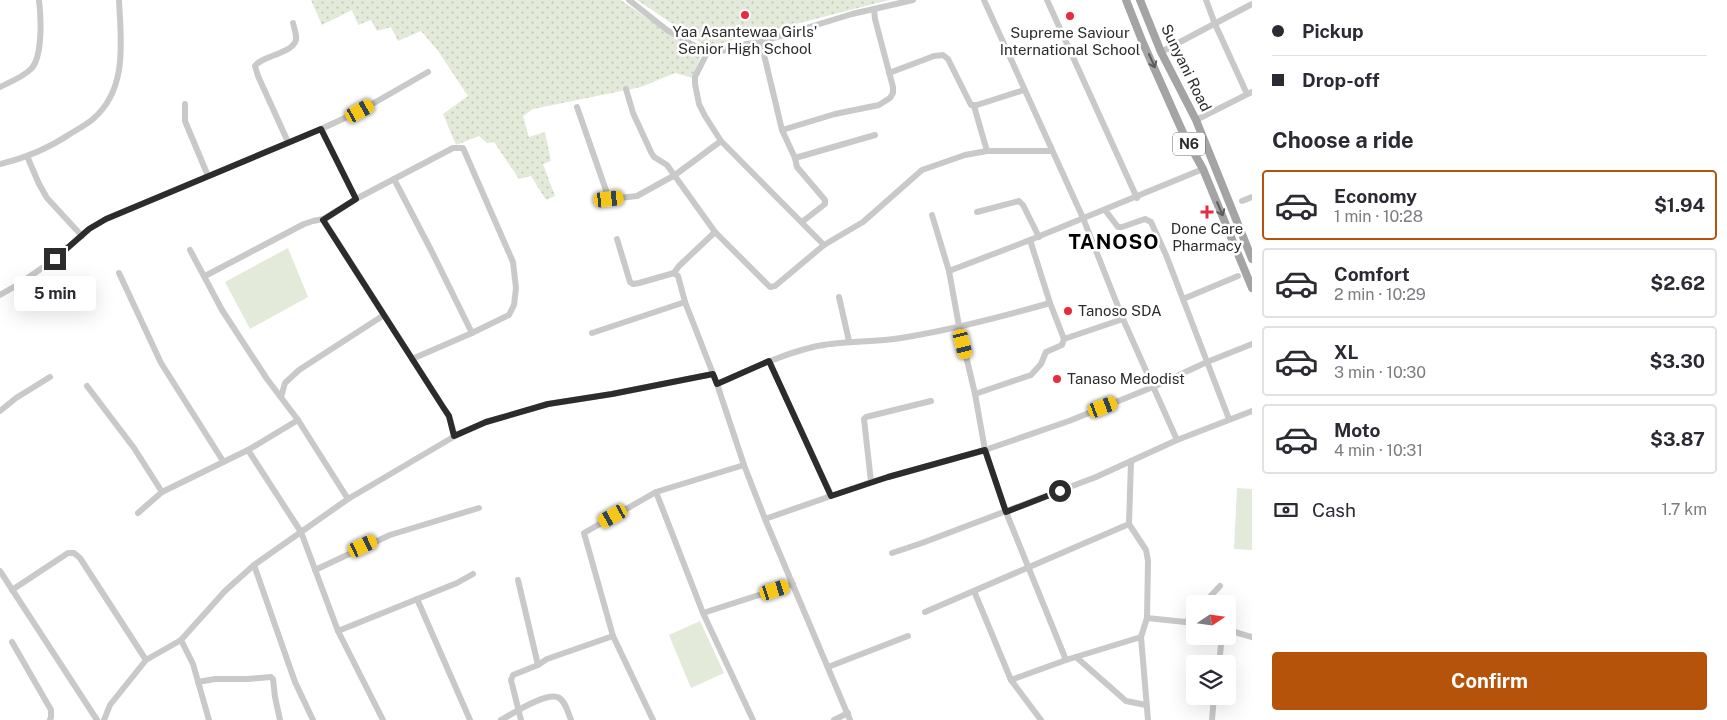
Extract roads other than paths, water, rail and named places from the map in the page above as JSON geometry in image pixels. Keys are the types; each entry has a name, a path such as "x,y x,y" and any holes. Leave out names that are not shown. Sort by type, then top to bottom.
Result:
{"main road":[{"name":"Sunyani Road","path":"1126,0 1184,135 1203,170 1252,288"},
{"name":"Sunyani Road","path":"1140,0 1161,52 1196,120 1252,259"}],"street":[{"path":"0,87 30,70 35,64 38,54 39,0"},
{"path":"0,164 49,148 93,119 112,96 121,64 119,0"},
{"path":"629,0 667,30 706,53 720,52 739,45 760,42 852,14 913,0"},
{"path":"984,0 1083,218 1122,319 1177,440"},
{"path":"1047,0 1137,198"},
{"path":"1196,120 1249,93 1215,24 1206,0"},
{"path":"1161,52 1252,4"},
{"path":"782,130 835,114 879,105 890,98 893,93 874,9"},
{"path":"288,142 255,66 261,60 283,52 294,44 296,35 293,23"},
{"path":"760,42 782,130 795,158 797,167 825,200 825,204 822,207 802,222"},
{"path":"706,53 695,84 702,110 721,141 824,245"},
{"path":"889,73 934,56 943,55 948,59 969,103 974,106 987,151"},
{"path":"0,294 55,259 89,229 106,219 321,129 360,111 428,72"},
{"path":"626,89 633,113 651,152 667,165 675,175 715,232 770,288 775,286 824,245 863,222 922,170 965,154 987,151 1051,150"},
{"path":"974,106 1024,90"},
{"path":"185,104 185,121 208,176"},
{"path":"577,107 609,199 637,196 675,175 721,141"},
{"path":"321,129 356,199"},
{"path":"795,158 875,135"},
{"path":"205,276 304,224 323,220 356,199 453,148 463,148 513,262 516,288 514,305 509,315 412,359"},
{"path":"27,156 47,198 82,236"},
{"path":"949,271 1039,237 1203,170"},
{"path":"394,180 472,333"},
{"path":"1242,201 1252,197"},
{"path":"977,212 1019,201 1023,205 1039,237"},
{"path":"1105,210 1118,227 1145,219 1151,222 1230,419"},
{"path":"932,215 949,271 985,450 1006,512 1066,660"},
{"path":"323,220 449,416 454,436"},
{"path":"617,239 630,282 633,284 676,270 715,232"},
{"path":"975,394 1031,375 1041,364 1046,352 1062,345 1064,339 1050,303 1030,240"},
{"path":"190,250 222,310 267,380 298,420 348,499"},
{"path":"676,270 685,302 717,384 744,465 849,717 834,720"},
{"path":"119,273 162,362 223,461"},
{"path":"1183,299 1238,276"},
{"path":"839,297 849,341"},
{"path":"592,333 685,302"},
{"path":"717,384 786,354 815,346 849,341 899,338 1002,317 1050,303"},
{"path":"281,397 285,383 300,370 384,316"},
{"path":"1064,339 1122,319"},
{"path":"765,519 871,482 985,450 1069,421 1252,344"},
{"path":"769,361 831,496"},
{"path":"104,720 110,705 146,660 181,640 225,591 254,565 348,499 454,436 486,422 548,404 612,394 713,374"},
{"path":"0,411 16,398 50,378"},
{"path":"87,386 134,448 162,492"},
{"path":"871,482 864,419 931,401"},
{"path":"892,553 1096,477 1177,440 1252,410"},
{"path":"138,513 162,492 248,450 298,420"},
{"path":"248,450 301,532 338,631 383,720"},
{"path":"1131,461 1129,524 1146,550 1148,561 1147,618 1141,637 1148,720"},
{"path":"653,720 613,636 584,533 656,492 744,465"},
{"path":"656,492 704,613 753,720"},
{"path":"314,570 390,534 479,508"},
{"path":"925,612 1129,524"},
{"path":"12,590 68,553 74,553 80,558 146,660"},
{"path":"254,565 295,682 313,720"},
{"path":"0,571 97,720"},
{"path":"338,631 457,583 472,574"},
{"path":"518,580 538,665"},
{"path":"704,613 793,584"},
{"path":"1212,595 1220,586"},
{"path":"974,591 1011,680 1041,720"},
{"path":"417,600 470,720"},
{"path":"1147,618 1186,621"},
{"path":"1236,632 1252,637"},
{"path":"521,720 511,677 547,659 613,636"},
{"path":"828,667 908,636"},
{"path":"1011,680 1066,660 1141,637"},
{"path":"181,640 193,664 209,720"},
{"path":"12,642 51,710 50,720"},
{"path":"1076,657 1126,701 1146,705"},
{"path":"198,682 215,679 272,677 280,720"},
{"path":"501,720 548,697 557,697 563,701 571,720"},
{"path":"1212,720 1213,705"}],"place":[{"name":"Yaa Asantewaa Girls' Senior High School","path":"745,15"},
{"name":"Supreme Saviour International School","path":"1070,16"},
{"name":"Done Care Pharmacy","path":"1207,212"},
{"name":"Tanoso SDA","path":"1068,311"},
{"name":"Tanaso Medodist","path":"1057,379"}],"district":[{"name":"TANOSO","path":"1114,242"}]}
